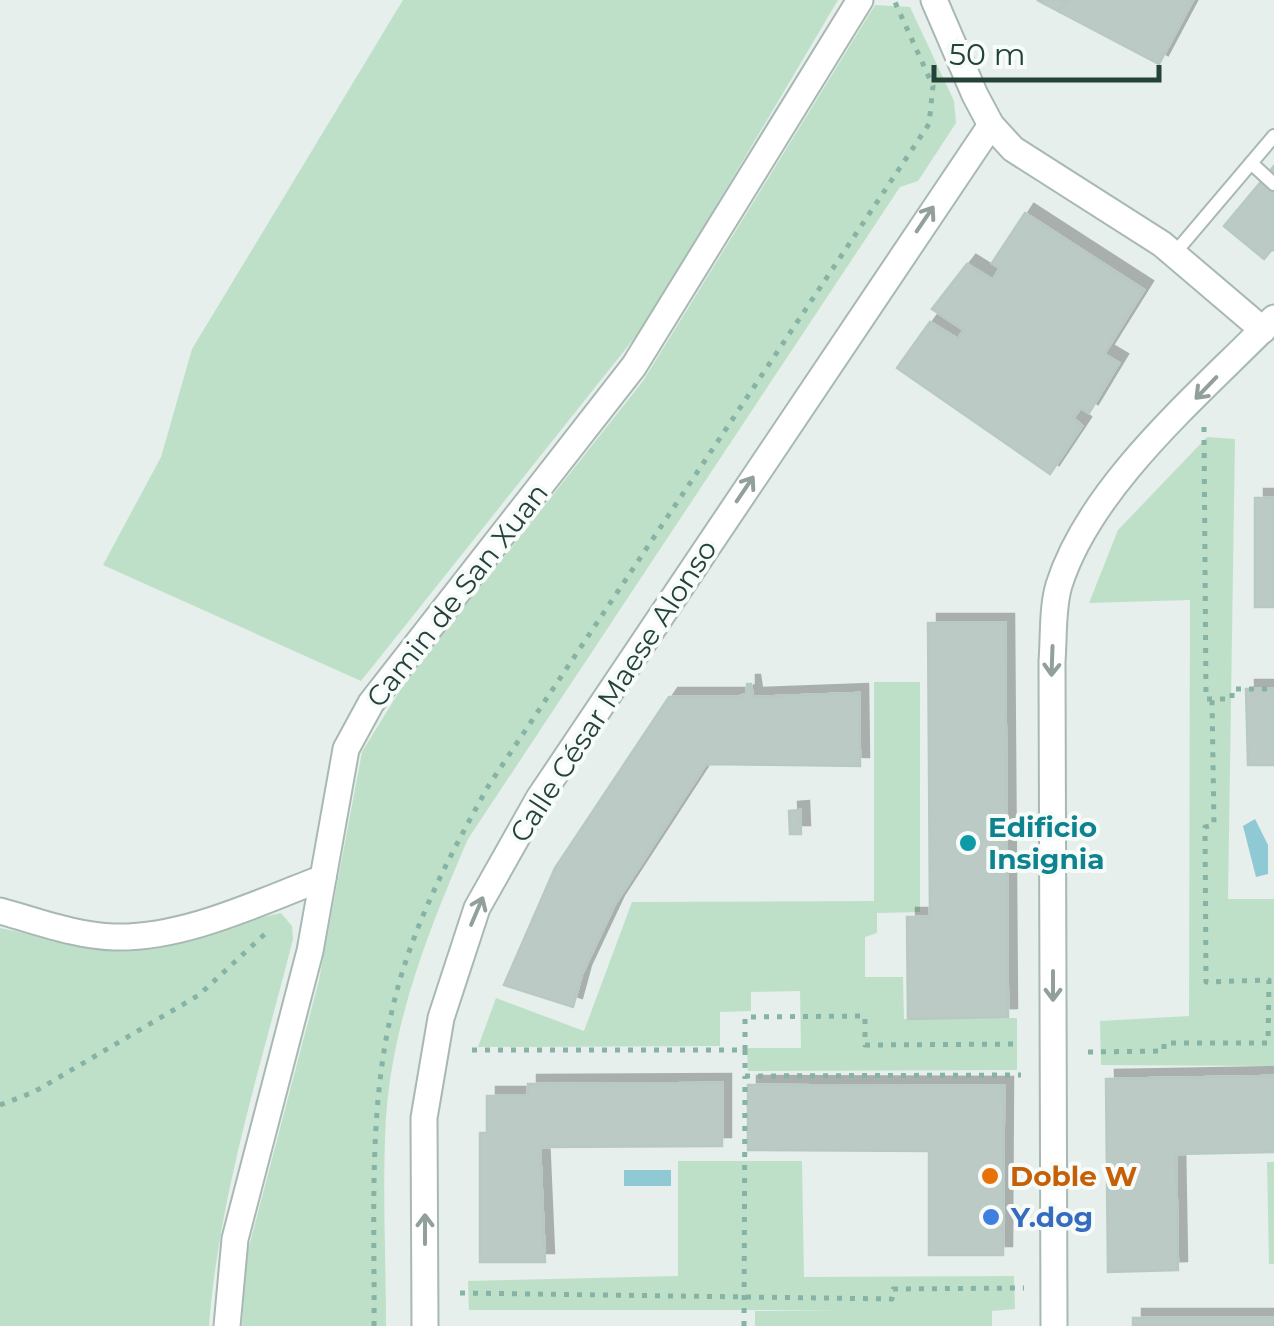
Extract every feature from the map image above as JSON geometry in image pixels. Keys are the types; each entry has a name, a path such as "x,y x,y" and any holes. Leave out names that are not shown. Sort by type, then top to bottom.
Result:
{"street":[{"name":"Camin de San Xuan","path":"226,1326 234,1239 310,952 346,750 371,703 634,366 860,0"},
{"path":"934,0 991,125 1013,150 1174,254 1268,324 1116,481 1080,532 1058,588 1052,661 1054,1326"},
{"name":"Calle César Maese Alonso","path":"425,1326 424,1118 441,1018 476,908 539,798 991,125"},
{"path":"0,911 80,933 142,935 185,926 324,878"}],"lane":[{"path":"1174,254 1274,136"},
{"path":"1251,163 1274,184"}],"path":[{"path":"1204,424 1206,698 1232,698 1232,689 1274,690"},
{"path":"1088,1052 1164,1051 1164,1043 1271,1043 1269,980 1206,982 1205,827 1214,825 1212,698"},
{"path":"0,1105 34,1092 199,995 268,930"},
{"path":"744,1326 745,1017 866,1016 866,1044 1020,1044"},
{"path":"472,1050 745,1050"},
{"path":"745,1076 1021,1075"},
{"path":"460,1293 586,1292 586,1298 892,1299 893,1289 1024,1288"}],"green space":[{"path":"403,0 838,0 648,321 361,681 103,565 161,457 192,349"},
{"path":"875,5 910,7 954,101 956,123 918,181 900,187 468,839 415,975 396,1045 384,1170 386,1326 242,1326 246,1258 319,980 362,752 405,682 643,381"},
{"path":"1207,437 1235,439 1228,899 1274,899 1274,1066 1101,1065 1100,1021 1189,1016 1190,600 1089,603 1118,530"},
{"path":"874,682 920,682 920,912 877,913 877,933 865,937 865,977 903,977 904,1019 1017,1018 1017,1070 748,1071 747,1048 801,1048 800,991 751,992 751,1011 720,1012 720,1046 478,1047 496,998 584,1031 632,902 874,901"},
{"path":"281,913 292,926 293,939 232,1179 209,1326 0,1326 0,928 111,951"},
{"path":"678,1161 802,1161 804,1277 1014,1276 1015,1309 992,1311 992,1326 755,1326 755,1311 841,1310 469,1310 468,1281 678,1276"},
{"path":"1267,1162 1274,1162 1274,1264 1269,1264"}],"water":[{"path":"1255,819 1268,845 1268,874 1256,877 1243,826"},
{"path":"624,1170 671,1170 671,1186 624,1186"}],"building":[{"path":"1037,0 1067,0 1060,12"},
{"path":"1067,0 1193,0 1159,64 1060,12"},
{"path":"1274,166 1274,247 1264,259 1224,226"},
{"path":"1025,213 1144,290 1104,354 1119,363 1089,413 1081,408 1073,418 1082,426 1050,474 897,368 930,322 958,339 964,330 932,309 967,264 993,280 1000,268 992,263"},
{"path":"1255,498 1274,498 1274,607 1255,607"},
{"name":"Edificio Insignia","path":"928,623 1005,623 1008,1017 908,1019 907,917 930,917"},
{"path":"747,684 751,684 753,697 859,693 860,766 706,764 615,904 582,974 573,1007 504,985 555,868 669,697 737,697 747,694"},
{"path":"1246,689 1274,689 1274,765 1248,765"},
{"path":"800,810 801,834 790,834 789,811"},
{"path":"1274,1076 1274,1152 1176,1154 1178,1270 1108,1272 1106,1079"},
{"path":"722,1083 722,1146 540,1147 545,1262 480,1262 480,1133 487,1133 487,1096 528,1096 528,1084"},
{"path":"748,1085 1004,1086 1003,1255 929,1255 929,1151 748,1150"},
{"path":"1133,1318 1274,1318 1274,1326 1133,1326"}],"place":[{"name":"Edificio Insignia","path":"968,843"},
{"name":"Doble W","path":"990,1176"},
{"name":"Y.dog","path":"991,1217"}]}
